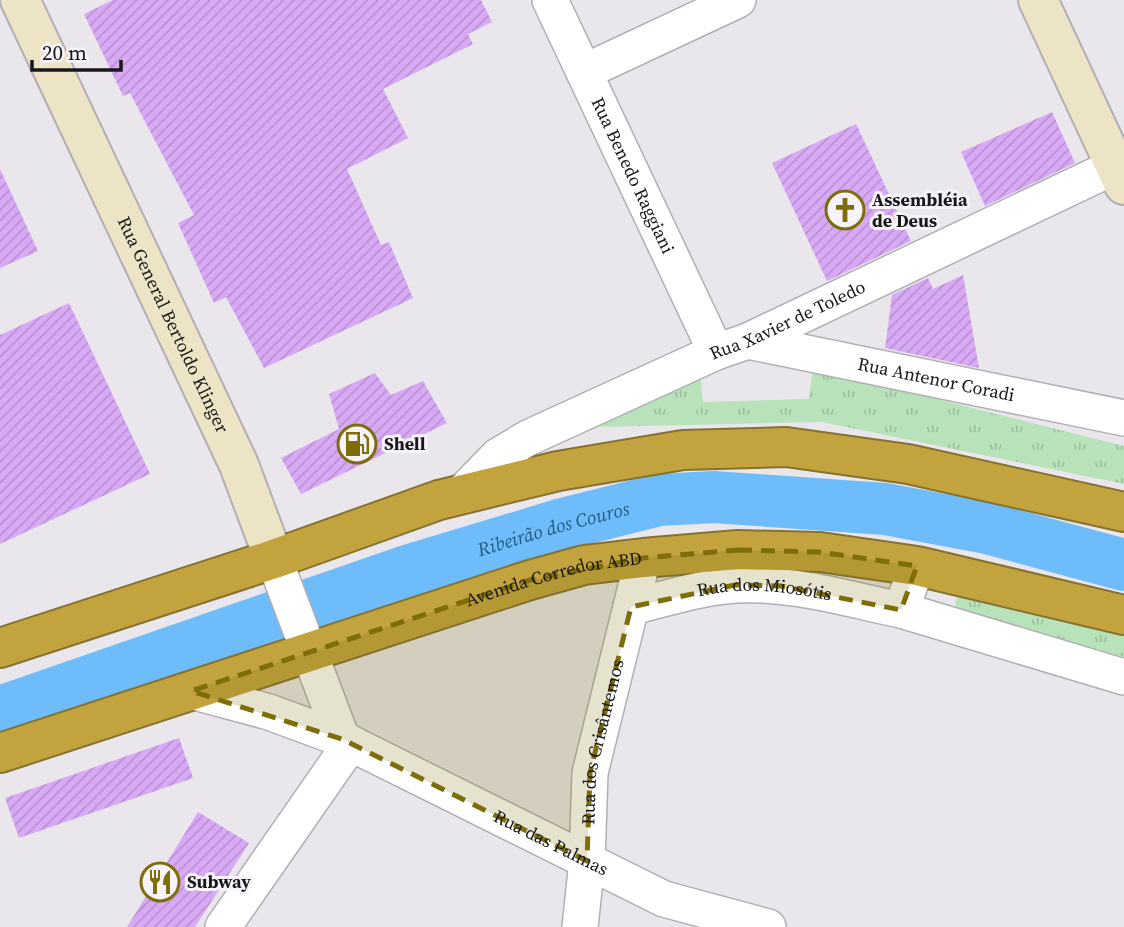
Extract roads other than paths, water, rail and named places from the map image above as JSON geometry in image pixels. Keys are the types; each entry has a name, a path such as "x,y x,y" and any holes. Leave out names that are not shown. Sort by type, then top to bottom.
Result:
{"highway":[{"path":"0,648 278,568 461,494 558,471 683,450 786,447 908,464 1124,512"},
{"name":"Avenida Corredor ABD","path":"0,754 191,691 306,643 584,565 738,550 820,552 917,566 1124,615"}],"street":[{"name":"Rua General Bertoldo Klinger","path":"20,0 239,465 306,643"},
{"name":"Rua Benedo Raggiani","path":"550,0 584,72 732,347"},
{"path":"584,72 738,0"},
{"path":"1038,0 1121,171"},
{"name":"Rua Xavier de Toledo","path":"461,494 498,456 528,438 1121,171"},
{"name":"Rua Antenor Coradi","path":"732,347 1124,418"},
{"name":"Rua dos Crisântemos","path":"580,927 587,861 590,773 643,558"},
{"path":"901,610 917,566"},
{"name":"Rua dos Miosótis","path":"631,607 735,585 781,586 901,610 1124,677"},
{"path":"223,927 347,741 306,643"},
{"name":"Rua das Palmas","path":"191,691 269,712 347,741 664,899 768,927"}],"waterway":[{"name":"Ribeirão dos Couros","path":"0,712 404,572 563,524 659,500 714,497 885,509 987,528 1124,565"}],"place":[{"name":"Assembléia de Deus","path":"845,210"},
{"name":"Shell","path":"357,444"},
{"name":"Subway","path":"160,882"}]}
